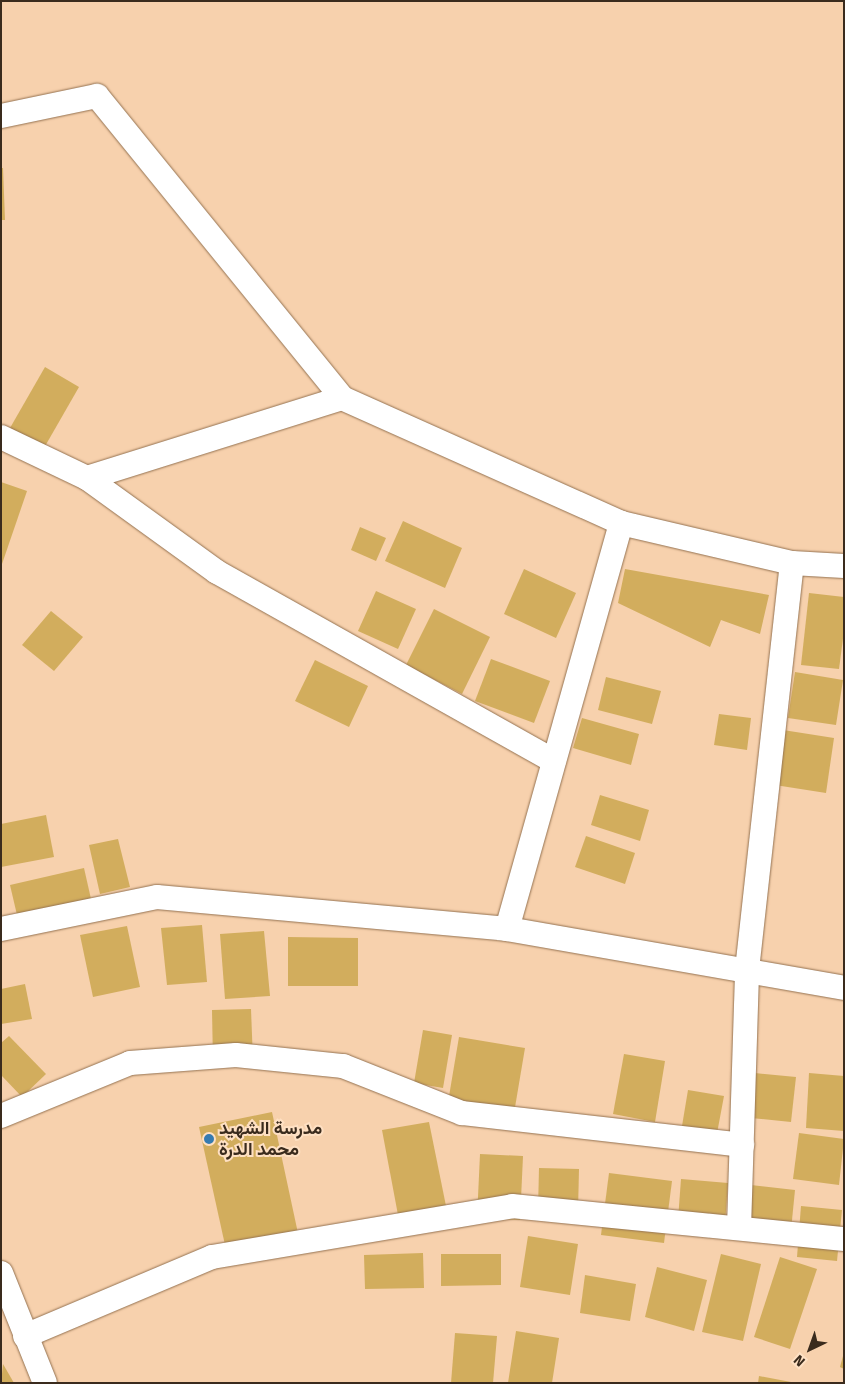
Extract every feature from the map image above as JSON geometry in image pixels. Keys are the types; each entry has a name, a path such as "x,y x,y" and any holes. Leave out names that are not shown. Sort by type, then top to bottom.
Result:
{"street":[{"path":"1,116 97,96 342,398 621,523 792,563 844,566"},
{"path":"87,478 342,398"},
{"path":"1,437 87,478 217,572 554,761"},
{"path":"507,929 621,523"},
{"path":"740,1228 747,970 792,563"},
{"path":"1,929 157,897 507,929 844,988"},
{"path":"1,1116 130,1063 236,1055 343,1066 462,1113 742,1145"},
{"path":"25,1336 212,1257 512,1206 844,1239"},
{"path":"1,1274 45,1383"}],"building":[{"path":"1,168 3,168 5,220 1,220"},
{"path":"45,367 79,387 44,448 10,428"},
{"path":"1,482 27,491 2,564 1,564"},
{"path":"403,521 462,548 445,588 385,561"},
{"path":"360,527 386,538 376,561 351,550"},
{"path":"524,569 576,593 556,638 504,614"},
{"path":"625,569 769,595 760,634 721,620 710,647 618,603"},
{"path":"376,591 416,609 398,649 358,631"},
{"path":"809,593 844,597 844,631 839,669 801,665"},
{"path":"434,609 490,637 462,694 406,665"},
{"path":"51,611 83,637 54,671 22,645"},
{"path":"491,659 550,681 534,723 475,701"},
{"path":"315,660 368,686 349,727 295,701"},
{"path":"795,672 843,680 836,725 788,718"},
{"path":"606,677 661,691 652,724 598,710"},
{"path":"719,714 751,718 747,750 714,745"},
{"path":"582,718 639,734 631,765 573,748"},
{"path":"783,730 834,738 826,793 775,785"},
{"path":"600,795 649,810 640,841 591,825"},
{"path":"46,815 54,857 1,867 1,824"},
{"path":"586,836 635,853 625,884 575,867"},
{"path":"118,839 130,887 100,894 89,845"},
{"path":"84,868 91,899 17,915 10,885"},
{"path":"202,925 207,982 167,985 161,928"},
{"path":"127,926 140,987 93,997 80,935"},
{"path":"264,931 270,996 225,999 220,934"},
{"path":"288,937 358,938 358,986 288,986"},
{"path":"25,984 32,1019 1,1024 1,989"},
{"path":"251,1009 253,1061 213,1062 212,1010"},
{"path":"423,1030 452,1035 443,1088 414,1083"},
{"path":"9,1036 46,1074 22,1097 1,1075 1,1043"},
{"path":"459,1037 525,1048 512,1125 446,1114"},
{"path":"624,1054 665,1061 655,1122 613,1114"},
{"path":"755,1073 796,1077 791,1122 751,1118"},
{"path":"809,1073 844,1076 844,1131 806,1128"},
{"path":"688,1090 724,1096 715,1144 680,1138"},
{"path":"272,1112 299,1238 227,1254 199,1127"},
{"path":"429,1122 446,1206 398,1215 382,1130"},
{"path":"799,1133 844,1139 839,1185 793,1179"},
{"path":"480,1154 523,1156 520,1220 477,1218"},
{"path":"539,1168 579,1169 578,1211 538,1210"},
{"path":"609,1173 672,1181 664,1243 601,1235"},
{"path":"681,1179 728,1183 724,1237 677,1233"},
{"path":"751,1185 795,1190 790,1240 746,1235"},
{"path":"801,1206 842,1210 837,1261 797,1257"},
{"path":"528,1236 578,1244 570,1295 520,1287"},
{"path":"423,1253 424,1288 365,1289 364,1255"},
{"path":"441,1254 501,1254 501,1285 441,1286"},
{"path":"721,1254 761,1264 743,1341 702,1332"},
{"path":"780,1257 817,1269 790,1349 754,1337"},
{"path":"657,1267 707,1280 694,1331 645,1317"},
{"path":"585,1275 636,1284 630,1321 580,1313"},
{"path":"516,1331 559,1338 552,1383 508,1383"},
{"path":"455,1333 497,1336 493,1383 451,1383"},
{"path":"844,1356 844,1369 840,1367"},
{"path":"3,1364 14,1383 1,1383"},
{"path":"759,1376 791,1382 791,1383 758,1383"}],"place":[{"name":"مدرسة الشهيد محمد الدرة","path":"209,1139"}]}
